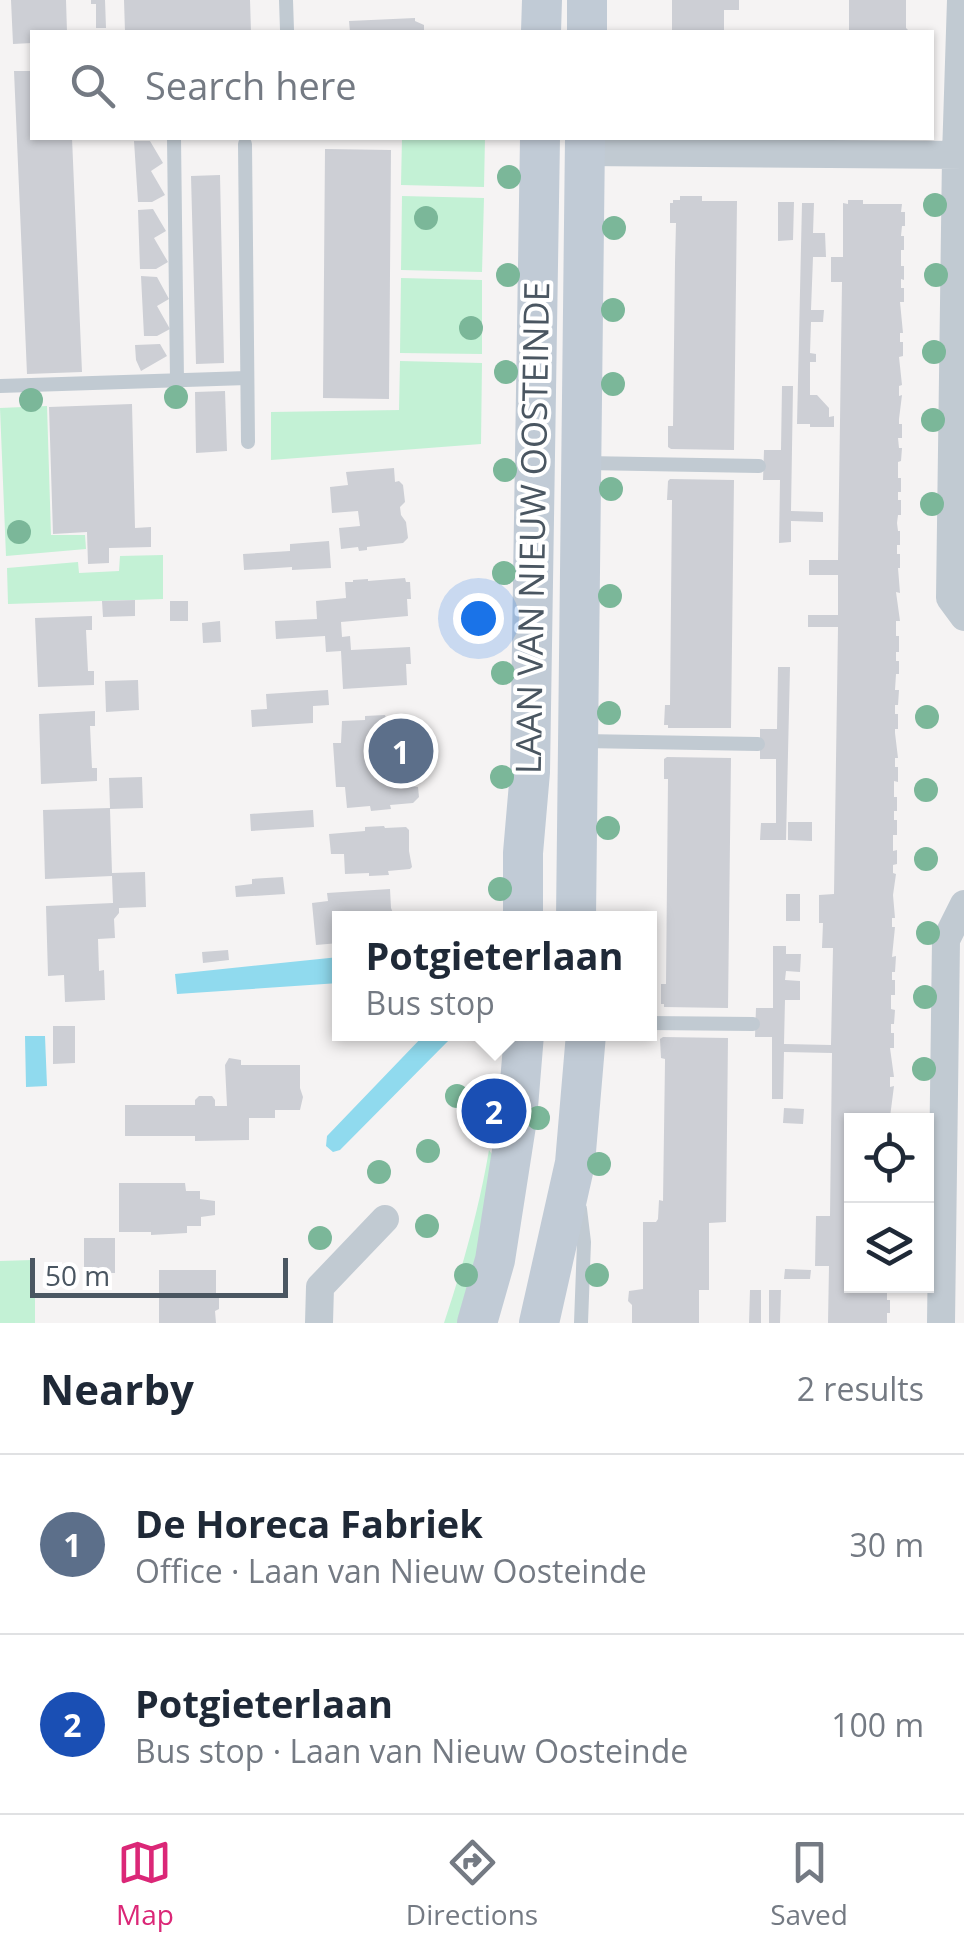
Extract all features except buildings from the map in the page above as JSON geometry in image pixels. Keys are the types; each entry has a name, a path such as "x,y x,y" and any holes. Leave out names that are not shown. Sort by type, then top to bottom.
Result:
{"main road":[{"path":"542,0 542,30"},
{"path":"587,0 587,30"},
{"name":"LAAN VAN NIEUW OOSTEINDE","path":"523,911 530,772 540,140"},
{"name":"LAAN VAN NIEUW OOSTEINDE","path":"576,911 585,145"},
{"path":"476,1323 495,1260 517,1119 523,1041"},
{"path":"540,1323 576,1163 585,1041"}],"street":[{"path":"961,0 950,598 964,617"},
{"path":"585,145 960,156"},
{"path":"941,1323 957,922"},
{"path":"318,1323 320,1288 384,1219"}],"lane":[{"path":"286,0 287,30"},
{"path":"174,140 176,380"},
{"path":"244,144 248,442"},
{"path":"0,386 246,378"},
{"path":"581,463 759,466"},
{"path":"578,741 758,744"},
{"path":"657,1023 753,1024"},
{"path":"576,1163 584,1242 582,1323"}],"green space":[{"path":"402,140 485,140 484,187 401,185"},
{"path":"402,196 484,198 482,272 401,270"},
{"path":"401,278 482,280 482,354 400,353"},
{"path":"400,361 482,363 481,444 271,460 271,412 399,410"},
{"path":"47,406 51,535 85,535 86,549 6,556 0,408"},
{"path":"163,555 163,599 8,604 7,568 78,562 79,573 119,571 120,556"},
{"path":"489,1150 496,1160 464,1323 444,1323 470,1237"},
{"path":"32,1260 35,1323 0,1323 0,1261"}],"water":[{"path":"332,958 332,983 177,994 175,974"},
{"path":"25,1036 45,1036 47,1086 26,1087"},
{"path":"418,1041 448,1041 340,1150 333,1152 326,1146 327,1136"}],"place":[{"name":"De Horeca Fabriek","path":"401,751"},
{"name":"Potgieterlaan","path":"494,1111"}]}
